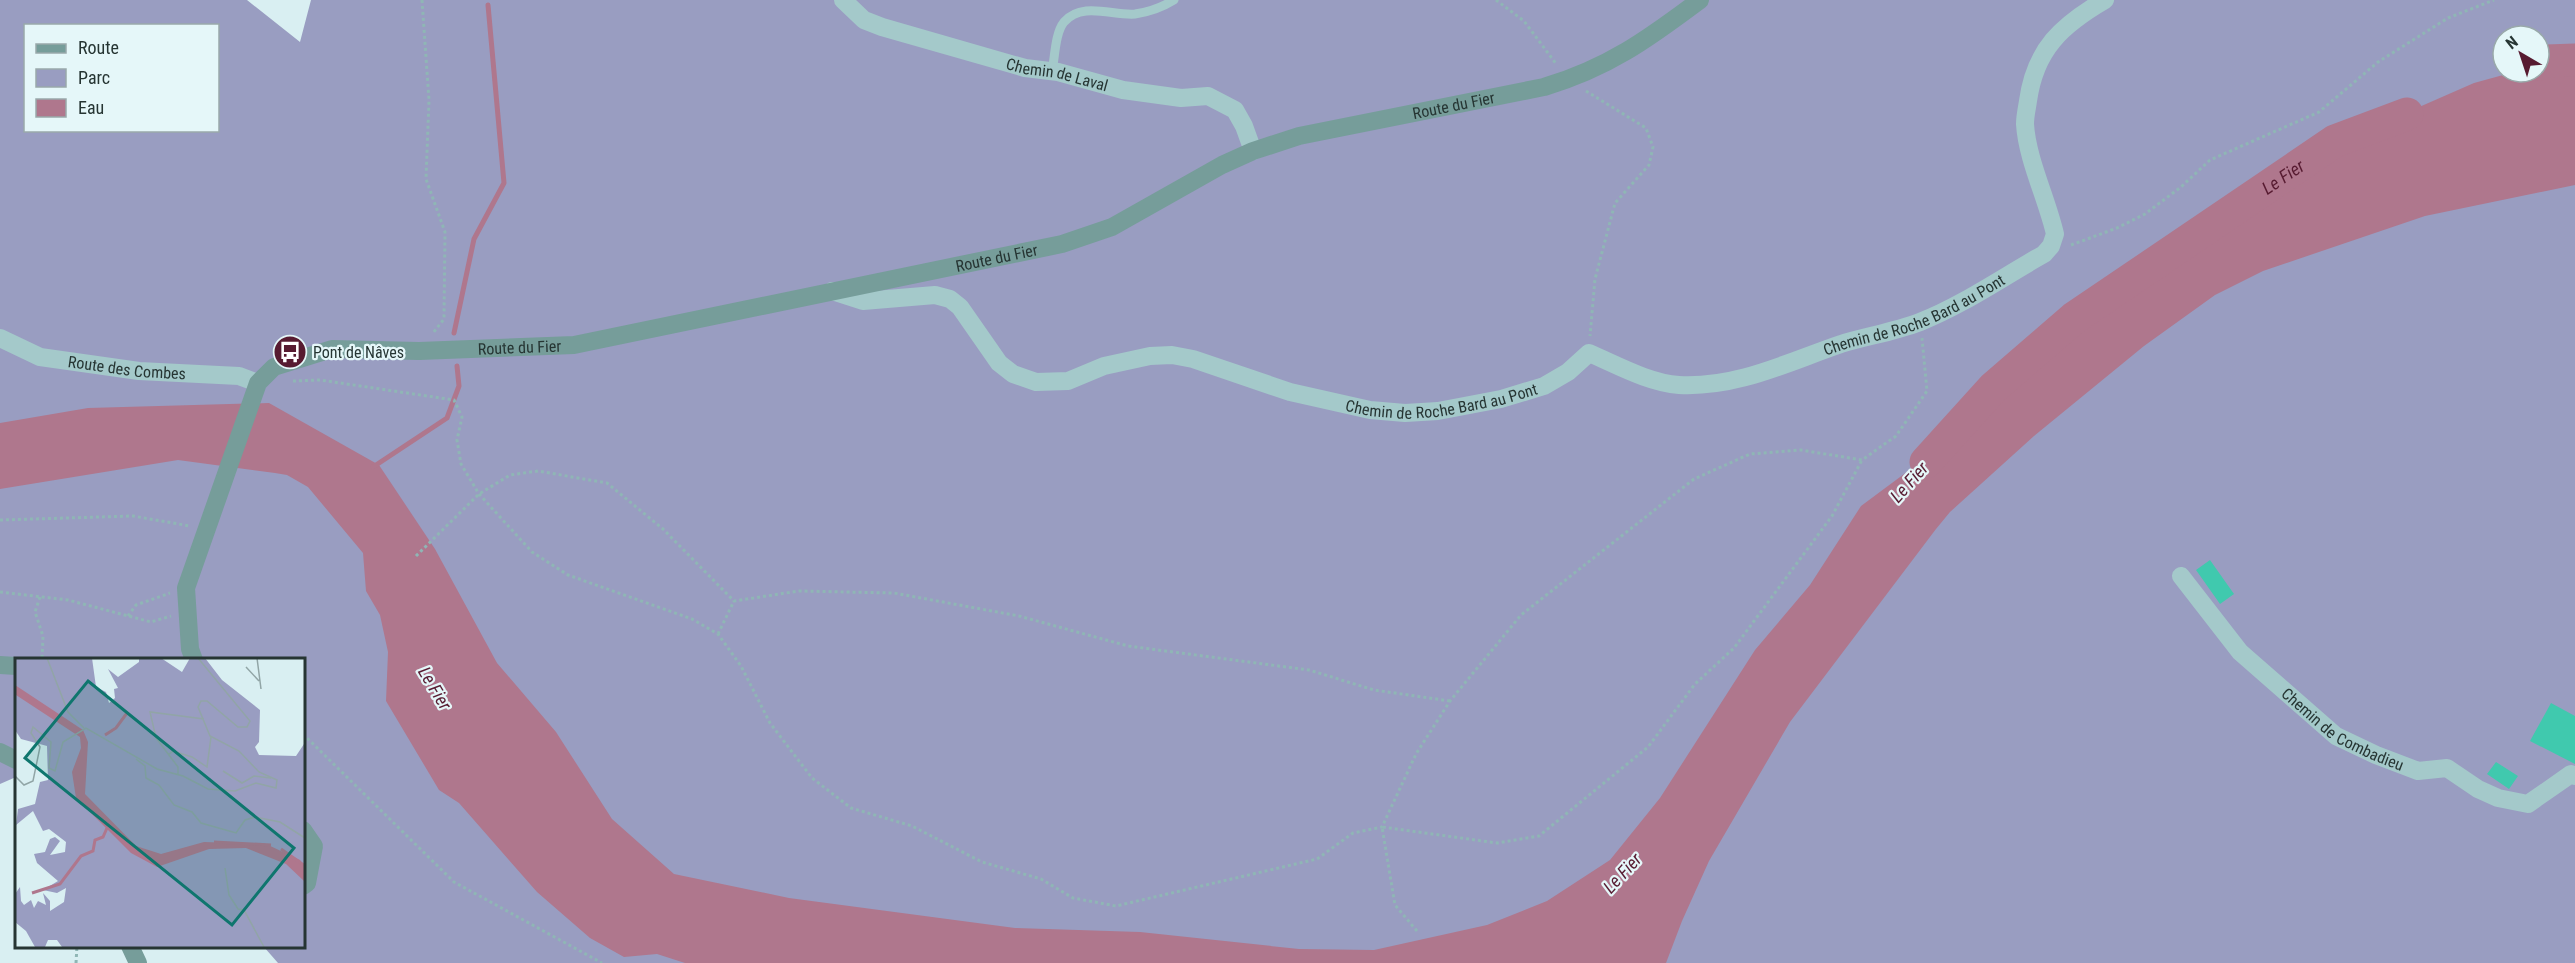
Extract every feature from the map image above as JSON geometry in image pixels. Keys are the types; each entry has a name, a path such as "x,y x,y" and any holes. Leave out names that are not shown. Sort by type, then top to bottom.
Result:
{"main road":[{"name":"Route du Fier","path":"258,383 274,367 332,349 419,351 574,345 1062,244 1112,227 1222,165 1253,151 1299,136 1544,87 1568,80 1599,68 1642,44 1700,0"},
{"path":"193,658 190,648 186,588 258,383"},
{"path":"0,665 15,666"},
{"path":"0,752 15,760"},
{"path":"304,831 314,846 307,883 304,885"},
{"path":"131,948 138,963"}],"street":[{"name":"Chemin de Laval","path":"843,0 864,20 882,27 1025,68 1052,71 1123,90 1181,98 1208,96 1235,111 1244,126 1253,151"},
{"path":"2047,250 2055,234 2029,144 2025,122 2029,92 2037,65 2050,42 2067,25 2105,0"},
{"name":"Chemin de Roche Bard au Pont","path":"832,291 863,301 935,295 950,299 960,307 999,363 1013,375 1036,382 1068,381 1104,366 1150,356 1172,355 1193,359 1290,392 1370,410 1405,413 1438,411 1501,399 1544,386 1568,372 1589,353 1656,380 1678,385 1723,383 1776,369 1843,344 1920,321 1958,303 2047,250"},
{"name":"Route des Combes","path":"0,338 40,357 139,371 239,376 258,383"},
{"name":"Chemin de Combadieu","path":"2181,576 2240,652 2336,736 2418,771 2447,768 2478,789 2498,798 2528,804 2571,774 2575,776"}],"lane":[{"path":"1052,71 1059,34 1064,22 1073,15 1089,10 1134,14 1159,9 1174,0"}],"path":[{"path":"419,351 444,319 445,232 426,179 429,100 422,0"},
{"path":"1496,0 1524,21 1568,80 1646,128 1653,147 1649,165 1615,203 1595,279 1589,353"},
{"path":"2047,250 2117,228 2145,214 2181,187 2210,160 2319,112 2378,62 2448,18 2494,0"},
{"path":"274,367 285,382 320,380 454,400 462,417 457,440 461,464 479,494 532,552 568,575 692,619 718,634 741,666 770,723 812,778 851,808 912,826 982,862 1041,879 1073,897 1116,906 1317,859 1353,833 1382,827 1497,843 1539,836 1648,747 1695,684 1734,648 1832,516 1862,460 1896,436 1927,391 1920,321"},
{"path":"1417,931 1395,905 1382,827 1416,754 1450,701 1521,615 1694,479 1750,454 1801,450 1862,460"},
{"path":"416,556 479,494 510,475 538,471 607,483 663,529 734,601"},
{"path":"0,520 133,516 208,525"},
{"path":"128,616 136,605 186,588"},
{"path":"734,601 799,591 894,593 1019,616 1128,646 1309,670 1374,690 1450,701"},
{"path":"0,592 68,600 151,622 188,611"},
{"path":"40,597 35,612 43,636 42,658"},
{"path":"718,634 734,601"},
{"path":"304,735 454,882 602,963"},
{"path":"76,963 77,948"}],"green space":[{"path":"0,0 247,0 300,42 311,0 2575,0 2575,963 278,963 265,948 304,948 304,658 15,658 15,777 0,784"}],"water":[{"path":"2575,60 2575,185 2425,216 2263,271 2215,295 2144,346 2034,436 1950,512 1790,722 1709,861 1666,963 685,963 657,954 624,957 590,938 537,892 459,803 439,790 386,701 388,652 380,615 366,591 363,553 308,487 287,475 178,460 0,489 0,423 88,408 269,403 379,465 435,549 497,663 556,732 612,819 674,874 789,898 1015,928 1140,932 1299,949 1374,950 1487,925 1547,901 1610,860 1660,798 1755,650 1810,585 1861,506 1935,451 1994,389 2075,319 2188,251 2337,143 2474,83 2491,78 2491,84 2551,84 2551,63"}],"building":[{"path":"2210,560 2234,594 2220,604 2196,570"},
{"path":"2551,703 2575,716 2575,764 2530,741"},
{"path":"2496,762 2518,776 2509,789 2487,774"}],"waterway":[{"path":"454,333 474,239 504,183 488,5"},
{"name":"Le Fier","path":"2551,61 2575,60"},
{"name":"Le Fier","path":"1926,462 1993,388 2074,318 2335,141 2407,114"},
{"path":"373,467 447,418 459,386 457,366"}],"place":[{"name":"Pont de Nâves","path":"290,352"}]}
